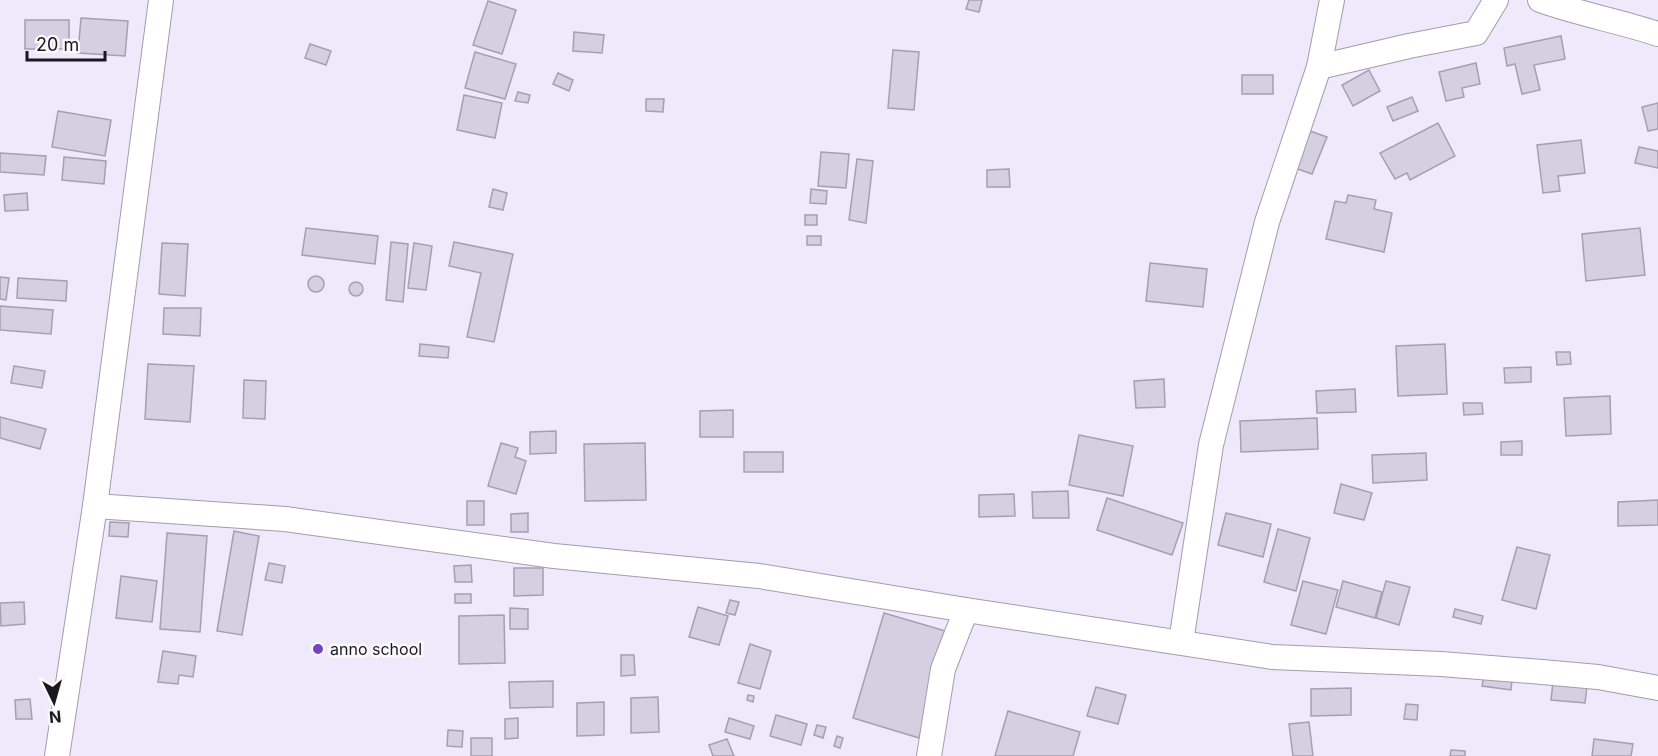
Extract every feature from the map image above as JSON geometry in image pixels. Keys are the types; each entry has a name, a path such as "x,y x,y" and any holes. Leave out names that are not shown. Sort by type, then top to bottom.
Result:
{"street":[{"path":"57,756 95,506 161,0"},
{"path":"1181,642 1211,445 1268,222 1319,67 1332,0"},
{"path":"1319,67 1476,33 1496,0"},
{"path":"1540,0 1571,11 1624,23 1658,34"},
{"path":"95,506 285,519 554,556 759,576 1272,657 1441,664 1542,672 1598,677 1658,688"},
{"path":"929,756 943,669 966,610"}],"building":[{"path":"969,0 982,0 979,12 966,9"},
{"path":"488,1 516,10 502,54 473,45"},
{"path":"81,18 128,21 125,56 78,53"},
{"path":"25,20 69,20 69,49 25,49"},
{"path":"574,32 604,35 602,53 573,51"},
{"path":"1561,36 1565,59 1534,65 1540,90 1522,94 1515,64 1507,66 1504,48"},
{"path":"310,44 331,51 326,65 305,58"},
{"path":"893,50 919,52 914,110 888,108"},
{"path":"475,52 516,64 505,99 465,88"},
{"path":"1476,63 1480,84 1462,88 1464,97 1446,101 1439,72"},
{"path":"1369,70 1380,91 1353,106 1342,85"},
{"path":"558,73 573,80 569,91 553,84"},
{"path":"1242,75 1273,75 1273,94 1242,94"},
{"path":"518,92 530,95 528,103 515,101"},
{"path":"464,95 502,103 495,138 457,130"},
{"path":"1412,97 1418,111 1393,121 1387,107"},
{"path":"646,99 664,99 663,112 646,111"},
{"path":"1658,103 1658,129 1648,131 1642,107"},
{"path":"58,111 111,120 105,156 52,147"},
{"path":"1438,123 1455,156 1410,180 1407,173 1395,179 1380,153"},
{"path":"1310,131 1327,137 1312,174 1295,168"},
{"path":"1581,140 1585,173 1558,176 1560,191 1543,193 1537,145"},
{"path":"1639,147 1658,151 1658,168 1635,163"},
{"path":"821,152 849,154 846,188 818,186"},
{"path":"0,153 46,156 44,175 0,172"},
{"path":"64,157 106,161 104,184 62,180"},
{"path":"857,159 873,161 866,223 849,220"},
{"path":"1009,169 1010,187 987,187 987,170"},
{"path":"493,189 507,193 503,210 489,207"},
{"path":"811,189 827,191 826,204 810,203"},
{"path":"27,193 28,210 5,211 4,195"},
{"path":"1348,195 1376,200 1374,209 1392,213 1384,252 1326,239 1335,201 1346,203"},
{"path":"805,215 817,215 817,225 805,225"},
{"path":"306,228 378,236 375,264 302,255"},
{"path":"1640,228 1645,275 1586,281 1582,234"},
{"path":"807,236 821,236 821,245 807,245"},
{"path":"391,242 408,244 403,302 386,300"},
{"path":"454,242 513,254 494,342 467,337 481,273 449,266"},
{"path":"162,243 188,244 185,296 159,294"},
{"path":"414,243 432,246 426,290 408,288"},
{"path":"1150,263 1207,269 1203,307 1146,301"},
{"path":"316,276 324,284 316,292 308,284"},
{"path":"0,277 9,278 6,300 0,299"},
{"path":"18,278 67,281 66,301 17,298"},
{"path":"353,282 359,282 363,289 359,296 353,296 349,292 349,286"},
{"path":"0,306 53,310 51,334 0,330"},
{"path":"164,308 201,308 200,336 163,334"},
{"path":"420,344 449,347 448,358 419,356"},
{"path":"1445,344 1447,394 1398,396 1396,346"},
{"path":"1556,352 1570,352 1571,364 1557,365"},
{"path":"148,364 194,366 190,422 145,419"},
{"path":"14,366 45,371 42,388 11,383"},
{"path":"1531,367 1531,382 1505,383 1504,368"},
{"path":"1164,379 1165,407 1136,408 1134,381"},
{"path":"244,380 266,381 265,419 243,418"},
{"path":"1355,389 1356,412 1317,413 1316,391"},
{"path":"1610,396 1611,434 1566,436 1564,398"},
{"path":"1463,403 1482,403 1483,414 1464,415"},
{"path":"733,410 733,437 700,437 700,411"},
{"path":"0,417 46,429 40,449 0,438"},
{"path":"1317,418 1318,449 1241,452 1240,421"},
{"path":"556,431 556,453 530,454 530,432"},
{"path":"1079,435 1133,446 1123,496 1069,485"},
{"path":"1522,441 1522,455 1501,455 1501,442"},
{"path":"501,443 518,448 515,457 526,461 516,494 488,486"},
{"path":"645,443 646,500 585,501 584,444"},
{"path":"744,452 783,452 783,472 744,472"},
{"path":"1426,453 1427,480 1373,483 1372,455"},
{"path":"1341,484 1372,493 1364,520 1334,513"},
{"path":"1068,491 1069,518 1033,518 1032,492"},
{"path":"1014,494 1015,516 979,517 979,495"},
{"path":"1107,498 1183,523 1172,555 1097,530"},
{"path":"1658,500 1658,525 1618,526 1618,502"},
{"path":"467,501 484,501 484,525 467,525"},
{"path":"528,513 528,532 511,532 511,514"},
{"path":"1226,513 1271,524 1263,557 1218,545"},
{"path":"110,522 129,523 128,537 109,536"},
{"path":"1278,529 1310,538 1296,591 1264,582"},
{"path":"234,531 259,536 242,635 217,631"},
{"path":"167,533 207,536 200,632 160,629"},
{"path":"1517,547 1550,555 1536,609 1502,600"},
{"path":"269,563 285,566 282,583 265,580"},
{"path":"471,565 472,582 455,582 454,566"},
{"path":"514,568 543,568 543,595 514,596"},
{"path":"121,576 157,581 152,622 116,618"},
{"path":"1303,581 1338,590 1326,634 1291,625"},
{"path":"1343,581 1382,592 1375,618 1336,607"},
{"path":"1386,581 1410,587 1399,625 1376,618"},
{"path":"455,594 471,594 471,603 455,603"},
{"path":"730,600 739,602 735,615 726,613"},
{"path":"24,602 25,624 1,626 0,603"},
{"path":"698,607 728,616 719,645 689,637"},
{"path":"510,608 528,609 528,629 510,629"},
{"path":"1455,609 1483,616 1481,624 1453,617"},
{"path":"884,613 949,632 919,738 853,718"},
{"path":"504,615 505,663 459,664 459,616"},
{"path":"750,644 771,651 760,689 738,683"},
{"path":"163,651 196,656 193,677 179,675 178,684 158,682"},
{"path":"621,655 634,655 635,675 621,676"},
{"path":"1484,676 1512,680 1511,690 1482,686"},
{"path":"553,681 553,707 510,708 509,682"},
{"path":"1553,682 1587,686 1585,703 1551,700"},
{"path":"1096,687 1126,695 1118,724 1087,716"},
{"path":"1351,688 1351,715 1311,716 1311,689"},
{"path":"748,695 754,696 753,702 747,700"},
{"path":"658,697 659,732 631,733 631,698"},
{"path":"30,699 32,719 16,719 15,700"},
{"path":"604,702 604,735 577,736 577,703"},
{"path":"1406,704 1418,705 1417,720 1404,719"},
{"path":"1008,711 1080,732 1073,756 995,756"},
{"path":"776,715 807,724 801,745 770,736"},
{"path":"518,718 518,738 505,739 505,719"},
{"path":"729,718 754,726 750,739 725,732"},
{"path":"1309,722 1313,756 1293,756 1289,724"},
{"path":"817,725 826,727 823,738 814,735"},
{"path":"448,730 463,731 462,747 447,746"},
{"path":"837,736 843,738 840,748 834,746"},
{"path":"471,738 492,738 492,756 471,756"},
{"path":"727,739 734,756 713,756 709,745"},
{"path":"1594,739 1633,744 1631,756 1592,756"},
{"path":"1451,750 1465,751 1465,756 1450,756"}],"place":[{"name":"anno school","path":"318,649"}]}
